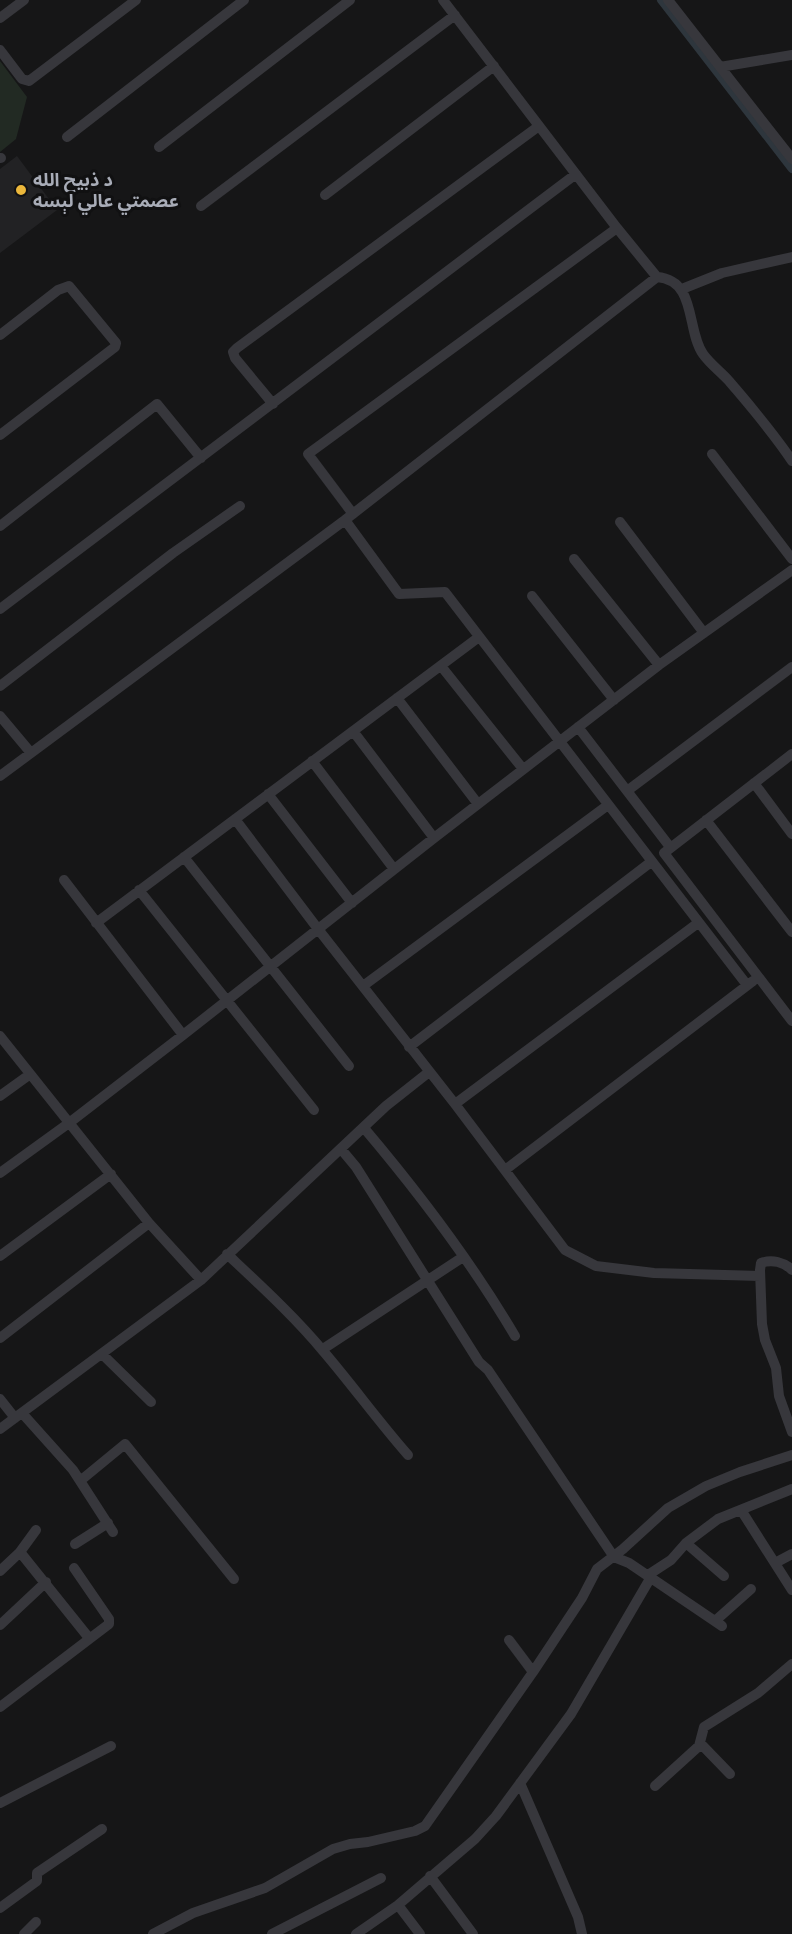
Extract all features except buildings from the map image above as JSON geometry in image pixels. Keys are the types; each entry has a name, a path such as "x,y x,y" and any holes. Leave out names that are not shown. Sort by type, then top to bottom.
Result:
{"street":[{"path":"0,18 24,0"},
{"path":"0,50 22,79 29,81 136,0"},
{"path":"67,137 244,0"},
{"path":"159,147 350,0"},
{"path":"443,0 657,277"},
{"path":"668,0 792,159"},
{"path":"201,206 455,15"},
{"path":"720,67 792,55"},
{"path":"326,195 494,66"},
{"path":"273,404 233,352 539,126"},
{"path":"0,609 576,174"},
{"path":"617,228 308,454 399,594 445,592 747,985"},
{"path":"682,290 722,273 792,256"},
{"path":"0,776 349,517 657,277 668,278 682,290 702,353 776,436 792,461"},
{"path":"0,335 58,290 69,285 116,343 116,347 0,435"},
{"path":"0,526 157,404 201,458"},
{"path":"712,454 792,559"},
{"path":"0,686 174,552 240,506"},
{"path":"620,522 704,633"},
{"path":"574,559 659,665"},
{"path":"0,1173 183,1035 559,741 659,665 792,570"},
{"path":"532,596 614,700"},
{"path":"96,923 479,637"},
{"path":"441,666 523,769"},
{"path":"627,791 792,666"},
{"path":"397,698 478,804"},
{"path":"0,716 31,753"},
{"path":"578,727 670,847"},
{"path":"353,731 434,838"},
{"path":"792,754 665,851 665,855 792,1021"},
{"path":"312,761 394,869"},
{"path":"754,783 792,834"},
{"path":"268,794 352,903"},
{"path":"363,986 608,805"},
{"path":"235,819 565,1250 596,1266 654,1273 760,1276"},
{"path":"706,820 792,932"},
{"path":"184,857 349,1066"},
{"path":"409,1047 651,862"},
{"path":"64,880 183,1035"},
{"path":"139,890 314,1110"},
{"path":"455,1104 698,922"},
{"path":"505,1170 758,977"},
{"path":"0,1036 149,1223 201,1280"},
{"path":"0,1429 201,1280 386,1106 429,1072"},
{"path":"0,1096 29,1075"},
{"path":"364,1128 395,1164 486,1287 515,1336"},
{"path":"340,1149 356,1167 479,1362 488,1370 614,1557 629,1563 718,1623 751,1589"},
{"path":"0,1256 111,1174"},
{"path":"0,1338 149,1223"},
{"path":"227,1254 323,1350 378,1422 408,1455"},
{"path":"323,1350 463,1257"},
{"path":"792,1270 781,1263 769,1260 761,1263 760,1276 765,1340 776,1368 779,1396 792,1432"},
{"path":"102,1354 151,1402"},
{"path":"0,1399 74,1470 110,1528 75,1544"},
{"path":"80,1481 125,1444 234,1579"},
{"path":"153,1934 193,1913 265,1888 333,1849 415,1831 424,1826 533,1672 582,1598 597,1569 614,1557 668,1508 740,1472 792,1455"},
{"path":"356,1934 398,1905 475,1839 496,1816 571,1714 649,1576 671,1560 686,1543 718,1519 792,1490"},
{"path":"741,1510 792,1590"},
{"path":"0,1571 20,1552 36,1530"},
{"path":"686,1543 724,1576"},
{"path":"20,1552 89,1638"},
{"path":"775,1563 792,1554"},
{"path":"0,1707 110,1621 74,1568"},
{"path":"0,1625 46,1582"},
{"path":"509,1640 533,1672"},
{"path":"655,1786 700,1744 704,1727 758,1693 792,1664"},
{"path":"700,1744 730,1774"},
{"path":"0,1803 111,1746"},
{"path":"520,1783 578,1917 582,1934"},
{"path":"0,1908 37,1881 37,1873 102,1829"},
{"path":"430,1876 473,1934"},
{"path":"272,1934 381,1878"},
{"path":"398,1905 420,1934"},
{"path":"24,1934 36,1922"}],"shaded area":[{"path":"0,61 27,97 16,139 0,152"},
{"name":"د ذبیح الله عصمتي عالي لېسه","path":"17,156 57,210 0,253 0,169"}],"waterway":[{"path":"661,0 792,169"}],"place":[{"name":"د ذبیح الله عصمتي عالي لېسه","path":"21,190"}]}
